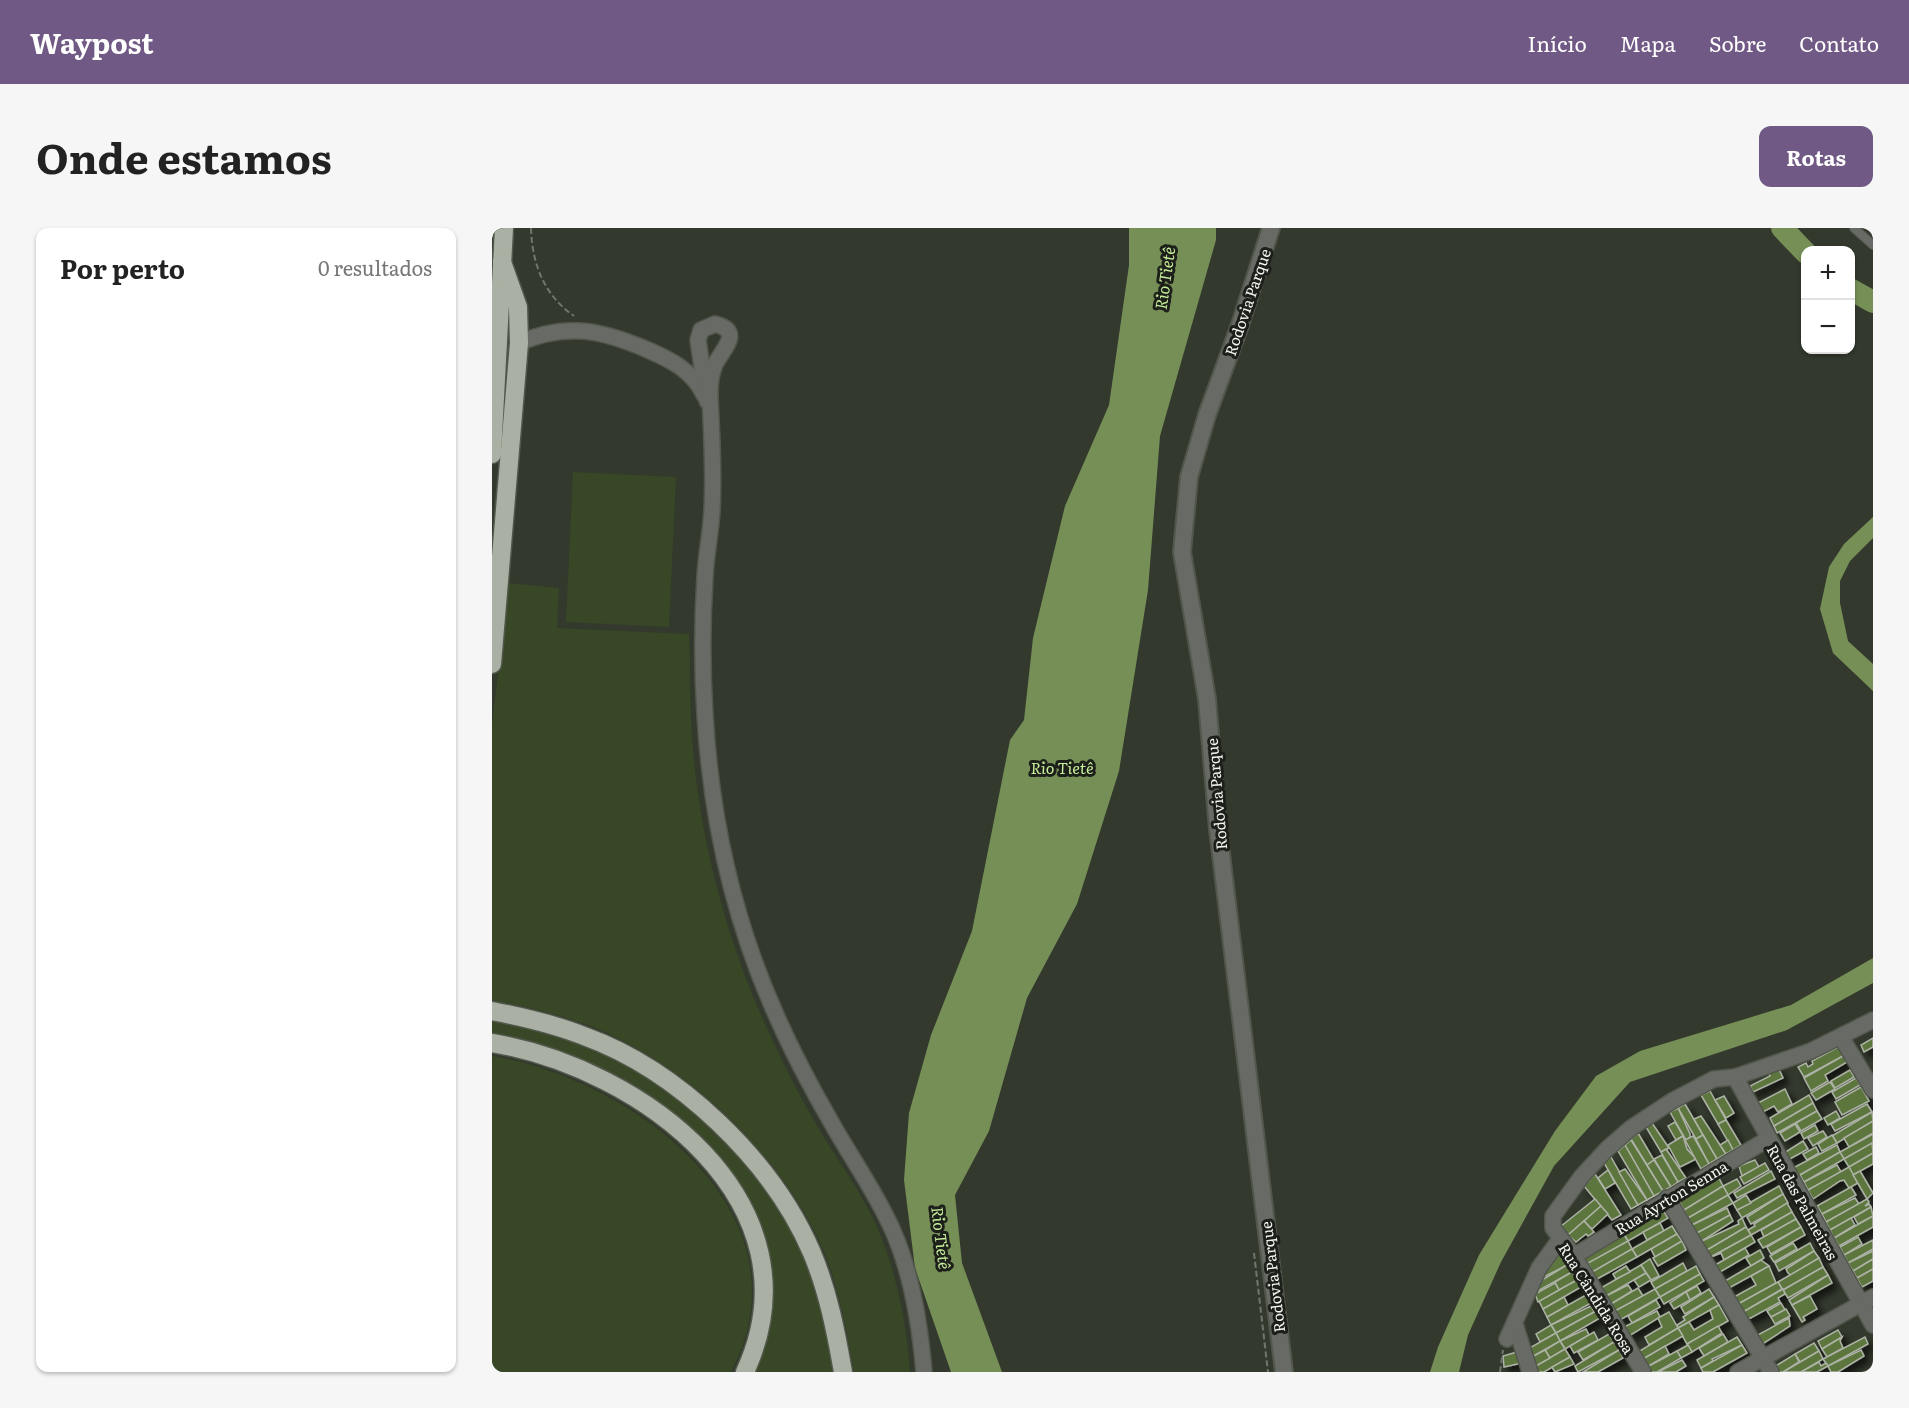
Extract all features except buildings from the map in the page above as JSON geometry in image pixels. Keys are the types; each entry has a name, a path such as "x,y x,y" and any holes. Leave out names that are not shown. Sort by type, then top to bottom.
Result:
{"highway":[{"path":"492,454 504,228"},
{"path":"492,664 519,343 518,307 502,262"},
{"path":"492,1011 527,1018 602,1043 649,1069 727,1131 760,1168 788,1207 812,1253 827,1296 843,1372"},
{"path":"492,1042 560,1061 631,1094 670,1122 706,1156 728,1184 744,1209 759,1245 764,1274 765,1303 761,1331 745,1372"}],"street":[{"name":"Rodovia Parque","path":"1271,228 1240,325 1207,415 1189,477 1182,552 1207,699 1218,830 1284,1372"},
{"path":"711,421 698,340 701,330 715,324 728,332 730,342 715,363 710,380 711,421 712,512 705,575 703,634 708,761 717,823 734,897 777,1018 830,1121 876,1196 894,1233 915,1305 924,1372"},
{"path":"519,343 533,337 563,331 609,333 677,364 700,387 707,402"},
{"path":"1735,1077 1811,1051 1873,1020"},
{"path":"1841,1037 1873,1090"},
{"name":"Rua Cândida Rosa","path":"1643,1372 1574,1256 1551,1225 1553,1216 1582,1176 1631,1128 1702,1085 1720,1077 1735,1077"},
{"name":"Rua das Palmeiras","path":"1735,1077 1768,1139 1867,1300 1873,1325"},
{"name":"Rua Ayrton Senna","path":"1574,1256 1768,1139"},
{"path":"1667,1198 1771,1372"},
{"path":"1507,1339 1539,1268 1560,1239"},
{"path":"1738,1372 1867,1300"},
{"path":"1515,1323 1530,1372"}],"lane":[{"path":"1854,228 1873,245"}],"path":[{"path":"531,228 537,271 552,297 582,320"},
{"path":"1500,1372 1507,1339"}],"shaded area":[{"path":"573,472 676,477 669,627 566,622"},
{"path":"509,583 559,588 557,628 689,634 694,761 704,828 719,895 752,993 784,1064 797,1091 876,1224 893,1271 901,1304 910,1372 854,1372 842,1309 823,1249 783,1179 726,1115 660,1062 624,1041 565,1017 492,1000 492,724"},
{"path":"492,1018 532,1027 571,1040 629,1064 691,1108 720,1135 771,1194 791,1226 816,1285 836,1372 753,1372 762,1348 771,1298 771,1272 767,1247 748,1200 730,1174 682,1123 633,1087 588,1064 540,1046 492,1035"},
{"path":"492,1056 546,1070 600,1093 651,1124 695,1163 729,1208 748,1259 750,1314 731,1372 492,1372"}],"water":[{"name":"Rio Tietê","path":"1129,228 1216,228 1216,240 1160,436 1148,590 1119,771 1077,904 1027,998 989,1131 955,1195 962,1263 1002,1372 951,1372 915,1268 904,1180 909,1113 931,1035 972,931 1010,740 1024,720 1033,638 1065,506 1109,405 1129,265"},
{"path":"1873,517 1873,538 1850,561 1840,581 1840,603 1848,641 1873,664 1873,691 1833,653 1820,609 1829,567 1844,544"},
{"path":"1873,958 1873,983 1787,1030 1630,1082 1554,1166 1501,1262 1468,1335 1459,1372 1430,1372 1438,1347 1479,1255 1555,1131 1596,1076 1640,1051 1791,1005"}],"waterway":[{"name":"Rio Tietê","path":"1782,228 1801,248"},
{"name":"Rio Tietê","path":"1855,292 1873,302"}]}
